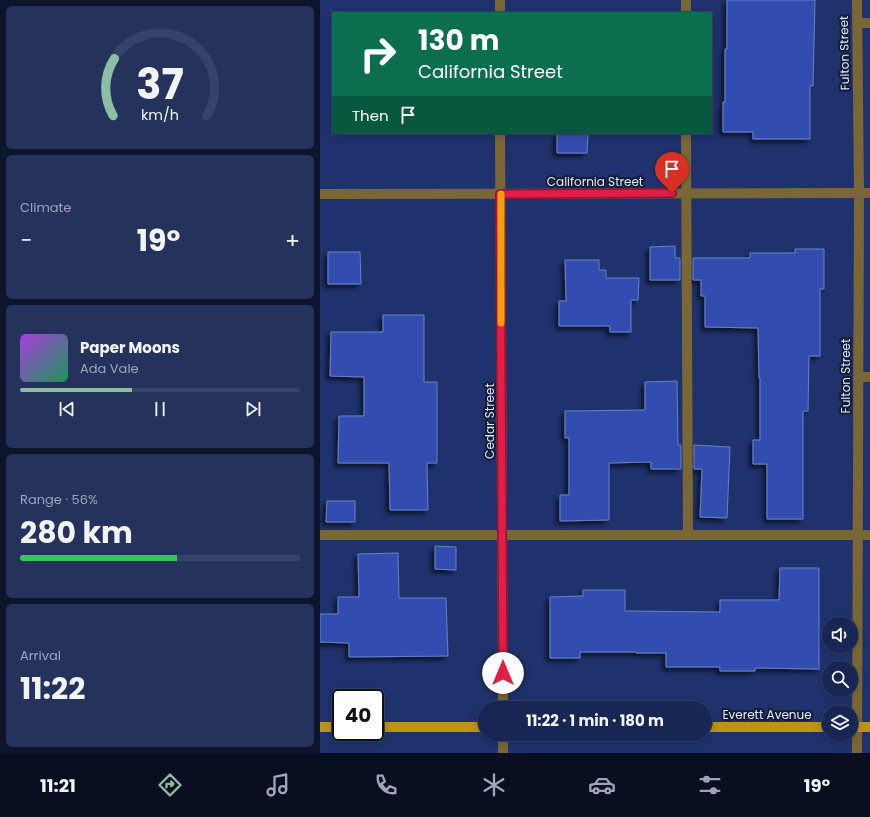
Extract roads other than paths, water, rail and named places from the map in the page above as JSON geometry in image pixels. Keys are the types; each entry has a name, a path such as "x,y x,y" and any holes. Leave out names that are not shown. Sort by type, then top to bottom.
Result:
{"main road":[{"path":"320,727 332,727"},
{"path":"384,727 478,727"},
{"name":"Everett Avenue","path":"712,727 822,727"},
{"path":"858,727 870,727"}],"street":[{"path":"500,0 500,12"},
{"path":"686,0 686,12"},
{"name":"Fulton Street","path":"854,705 858,535 859,193 857,0"},
{"path":"857,23 870,23"},
{"name":"Cedar Street","path":"500,134 503,701"},
{"path":"686,134 688,535"},
{"name":"California Street","path":"320,194 870,193"},
{"path":"858,377 870,377"},
{"path":"320,535 870,535"},
{"path":"503,741 503,753"},
{"name":"Fulton Street","path":"856,741 857,753"}]}
